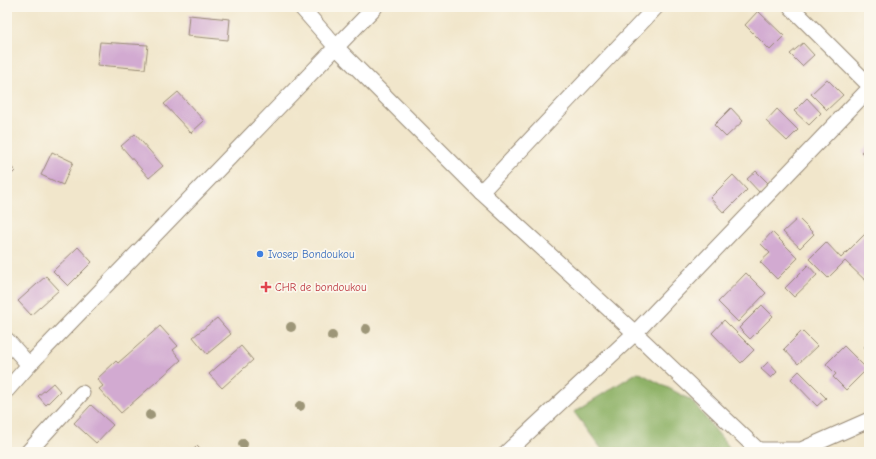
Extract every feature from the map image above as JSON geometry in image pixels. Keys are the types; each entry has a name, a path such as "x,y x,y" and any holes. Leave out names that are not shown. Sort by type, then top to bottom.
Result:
{"street":[{"path":"301,7 336,47 482,192 635,333 759,451 801,450 869,420"},
{"path":"7,390 29,365 375,7"},
{"path":"482,192 656,7"},
{"path":"791,7 869,85"},
{"path":"508,452 635,333 869,89"},
{"path":"7,340 29,365"},
{"path":"28,452 82,393"}],"green space":[{"path":"638,372 691,400 733,452 604,452 574,412"}],"building":[{"path":"758,11 784,36 770,50 745,25"},
{"path":"189,15 230,19 228,40 187,36"},
{"path":"100,42 148,45 145,69 97,65"},
{"path":"803,43 814,55 802,66 790,54"},
{"path":"827,79 843,95 827,110 811,94"},
{"path":"178,92 204,121 191,133 164,104"},
{"path":"807,98 821,113 809,125 794,111"},
{"path":"731,108 743,121 726,137 714,125"},
{"path":"777,109 798,130 787,141 766,121"},
{"path":"135,134 163,166 149,178 121,146"},
{"path":"869,144 869,160 861,152"},
{"path":"52,152 73,162 63,185 41,175"},
{"path":"7,162 15,171 7,179"},
{"path":"756,171 769,184 760,193 747,179"},
{"path":"733,175 747,190 724,213 710,198"},
{"path":"798,218 814,234 800,248 783,232"},
{"path":"869,230 869,284 845,261 828,278 809,259 826,242 841,258"},
{"path":"772,232 798,258 777,279 760,262 770,253 761,244"},
{"path":"78,247 92,262 68,286 53,271"},
{"path":"808,265 817,275 794,297 785,288"},
{"path":"746,273 766,293 738,322 718,302"},
{"path":"46,276 59,290 31,315 18,301"},
{"path":"762,305 773,316 750,339 739,328"},
{"path":"217,318 231,334 207,354 193,337"},
{"path":"724,320 754,350 741,363 712,333"},
{"path":"160,326 178,346 173,350 181,360 121,413 99,389 103,386 97,379 116,361 118,363"},
{"path":"802,331 817,346 798,364 784,349"},
{"path":"869,343 869,352 864,347"},
{"path":"241,346 253,360 222,388 209,374"},
{"path":"844,346 867,369 846,390 833,377 836,374 826,364"},
{"path":"768,362 777,372 771,378 761,369"},
{"path":"799,371 826,398 817,406 791,379"},
{"path":"53,383 60,391 46,405 38,396"},
{"path":"91,405 113,425 96,443 74,423"},
{"path":"197,446 203,452 191,452"}],"place":[{"name":"Ivosep Bondoukou","path":"260,254"},
{"name":"CHR de bondoukou","path":"266,287"}]}
